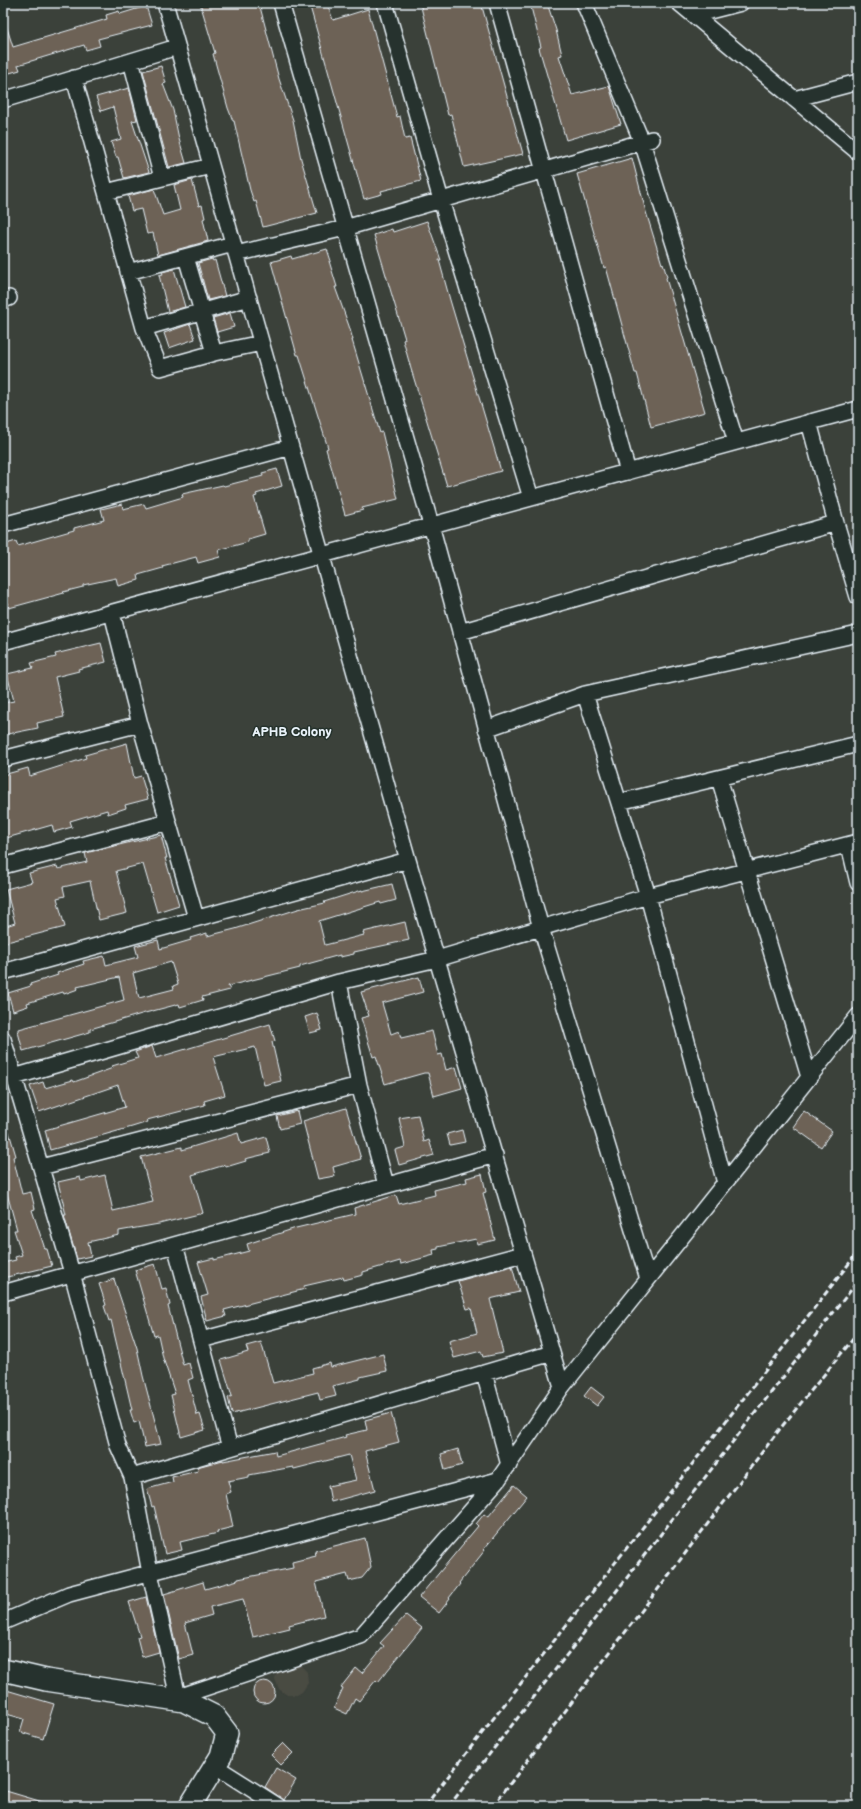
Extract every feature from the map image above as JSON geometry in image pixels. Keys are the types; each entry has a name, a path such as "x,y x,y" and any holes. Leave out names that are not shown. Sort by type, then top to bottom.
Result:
{"street":[{"path":"165,3 408,860 562,1387"},
{"path":"281,3 431,526 541,928 648,1279"},
{"path":"385,3 441,200 531,498"},
{"path":"497,3 628,472"},
{"path":"584,3 647,141 736,442"},
{"path":"679,3 858,152"},
{"path":"694,15 740,3"},
{"path":"3,100 177,47"},
{"path":"131,61 162,178"},
{"path":"74,78 144,328 160,368 214,353 262,343"},
{"path":"794,99 858,82"},
{"path":"128,272 186,257 345,228 647,141"},
{"path":"106,192 211,166"},
{"path":"186,257 214,353"},
{"path":"144,328 249,298"},
{"path":"3,642 858,409"},
{"path":"809,422 836,523 858,597"},
{"path":"3,525 291,447"},
{"path":"460,632 836,523"},
{"path":"112,613 140,724 196,918"},
{"path":"486,729 585,694 858,634"},
{"path":"585,694 648,896 725,1183"},
{"path":"3,759 140,724"},
{"path":"619,802 858,744"},
{"path":"719,778 809,1077"},
{"path":"3,866 168,822"},
{"path":"14,1077 339,982 437,959 648,896 853,843 858,883"},
{"path":"3,972 408,860"},
{"path":"339,982 359,1085 386,1185"},
{"path":"174,1698 361,1636 498,1480 562,1387 858,1016"},
{"path":"3,1039 72,1273 118,1446 132,1476 174,1698"},
{"path":"41,1167 359,1085"},
{"path":"3,1293 495,1155"},
{"path":"174,1245 230,1448"},
{"path":"201,1340 523,1254"},
{"path":"132,1476 552,1353"},
{"path":"484,1373 509,1465"},
{"path":"3,1622 69,1594 498,1480"},
{"path":"3,1670 46,1680 174,1698 184,1701 214,1716 227,1733 221,1756 190,1806"},
{"path":"215,1766 278,1806"}],"shaded area":[{"path":"299,1664 307,1672 308,1683 302,1692 297,1695 287,1695 279,1689 275,1679 276,1674 279,1669"}],"building":[{"path":"200,3 259,3 279,79 293,120 301,159 317,213 263,227 256,201 254,202 250,190 234,121 228,108 213,54 215,53"},
{"path":"309,3 327,3 333,20 368,9 397,117 400,116 405,139 410,138 421,181 381,191 382,194 364,199"},
{"path":"420,3 481,3 523,154 464,167 451,114 448,115"},
{"path":"530,3 547,3 562,55 559,56 572,95 609,86 621,124 566,140 539,48 541,47"},
{"path":"146,6 152,25 98,39 100,46 86,50 84,45 18,65 20,70 6,74 3,66 3,26 6,25 13,47 107,19 106,15 119,11 120,14"},
{"path":"161,66 166,83 163,84 173,110 186,163 169,167 143,71"},
{"path":"129,88 137,120 132,121 149,172 124,178 118,157 116,157 111,142 121,139 113,107 101,111 96,97"},
{"path":"632,158 646,212 662,264 663,263 705,412 651,427 606,267 604,268 577,174"},
{"path":"192,180 199,206 202,205 205,218 203,219 208,241 158,255 153,233 147,234 141,209 132,211 128,196 154,189 163,215 180,210 174,185"},
{"path":"427,221 441,260 439,260 450,300 501,471 447,486 411,369 403,340 405,339 374,235 392,229 393,232"},
{"path":"327,249 337,287 335,287 349,326 380,433 382,432 398,499 362,508 363,510 345,515 326,449 328,448 299,355 297,355 271,262 291,256 292,259"},
{"path":"212,259 213,261 215,260 225,296 208,300 198,263"},
{"path":"174,269 185,307 168,312 159,275 163,274 162,272"},
{"path":"230,313 234,327 217,332 213,318"},
{"path":"190,324 195,339 169,348 164,333"},
{"path":"277,469 282,486 256,494 257,496 254,497 265,534 248,539 248,542 218,550 220,557 198,563 196,557 162,566 163,568 138,575 139,580 118,586 116,578 83,585 83,587 63,592 64,593 9,608 3,590 3,545 16,541 18,546 104,520 101,509 122,504 123,509 144,504 146,508 183,497 182,494 224,486 263,476 262,473"},
{"path":"101,643 106,662 55,677 64,717 37,723 38,728 3,735 3,703 14,701 7,674 33,668 31,663 56,657 55,654"},
{"path":"127,743 134,778 141,776 148,799 125,805 126,808 108,814 107,810 70,821 72,827 54,832 52,825 3,839 3,775 28,768 30,776 86,758 85,755"},
{"path":"161,835 167,858 165,858 179,905 157,912 143,864 116,871 127,913 99,920 90,881 63,887 65,896 57,898 65,927 3,943 3,927 15,923 6,889 32,882 29,873 57,866 58,869 87,862 85,853"},
{"path":"392,884 396,900 381,904 380,902 319,921 325,945 364,935 363,932 405,922 409,940 354,952 354,954 340,957 340,955 300,966 300,968 228,986 230,990 202,997 203,1000 180,1007 179,1004 145,1013 90,1029 90,1032 23,1051 18,1032 19,1029 124,1000 119,977 77,987 78,989 64,994 63,992 27,1003 28,1006 13,1011 8,993 31,986 30,984 58,975 57,973 84,964 83,961 104,956 106,965 138,957 135,946 158,940 160,949 191,940 190,938 207,933 207,936 235,929 362,891","holes":["171,962 178,984 173,986 174,989 139,998 133,973"]},
{"path":"419,977 423,992 382,1003 391,1034 399,1031 401,1038 432,1031 438,1055 442,1054 446,1070 456,1067 462,1088 434,1096 428,1073 385,1084 376,1056 373,1057 361,1018 369,1016 361,992"},
{"path":"317,1013 322,1030 310,1033 305,1017"},
{"path":"270,1024 275,1041 272,1042 281,1081 264,1085 255,1047 213,1057 225,1095 204,1101 205,1105 147,1120 148,1122 132,1127 50,1150 45,1130 125,1107 118,1085 39,1112 30,1086 43,1082 45,1088 73,1080 74,1082 113,1068 112,1066 138,1058 135,1052 152,1046 156,1058"},
{"path":"346,1108 361,1159 333,1167 335,1176 318,1179 303,1121"},
{"path":"297,1111 300,1124 280,1129 277,1116"},
{"path":"804,1111 832,1131 821,1147 793,1127"},
{"path":"418,1115 424,1142 429,1140 434,1155 399,1165 395,1150 405,1147 399,1118"},
{"path":"6,1122 16,1156 13,1157 22,1194 31,1192 35,1209 32,1210 52,1266 3,1278 3,1263 16,1260 15,1257 22,1255 14,1230 17,1230 5,1186 3,1187 3,1123"},
{"path":"462,1130 465,1142 450,1145 447,1134"},
{"path":"238,1133 241,1144 266,1137 270,1153 245,1159 246,1161 226,1167 225,1165 192,1175 203,1213 159,1224 119,1231 119,1235 88,1242 91,1256 77,1259 64,1215 66,1215 58,1182 80,1177 81,1181 105,1175 113,1211 153,1202 141,1157 182,1147 182,1150"},
{"path":"482,1174 486,1192 483,1193 495,1240 477,1244 476,1239 438,1247 438,1249 433,1250 434,1255 401,1264 400,1261 363,1272 363,1275 344,1280 343,1277 304,1286 305,1289 224,1310 226,1316 207,1321 201,1297 208,1295 198,1262 214,1258 214,1260 249,1251 247,1244 296,1228 355,1214 354,1208 396,1195 399,1204 435,1195 434,1190 467,1182 466,1178"},
{"path":"155,1264 162,1289 166,1288 170,1305 168,1306 183,1365 189,1363 193,1378 188,1380 197,1415 200,1414 205,1430 181,1437 171,1395 175,1394 163,1358 158,1335 154,1336 135,1270"},
{"path":"512,1266 519,1292 490,1299 503,1353 483,1357 481,1351 454,1358 449,1341 477,1333 471,1308 467,1309 458,1281"},
{"path":"114,1279 137,1348 161,1444 145,1447 139,1421 134,1423 130,1410 132,1410 111,1320 109,1321 104,1306 106,1305 99,1284"},
{"path":"261,1342 273,1383 313,1373 312,1368 330,1363 331,1367 383,1354 387,1371 360,1377 360,1379 333,1386 336,1396 320,1400 318,1392 232,1414 228,1398 232,1396 221,1360 248,1352 246,1346"},
{"path":"591,1387 604,1397 597,1406 584,1396"},
{"path":"391,1413 399,1442 365,1451 375,1490 331,1502 328,1486 356,1480 349,1455 294,1469 293,1467 249,1475 249,1477 228,1481 231,1492 226,1494 233,1527 217,1531 218,1533 180,1542 182,1550 165,1554 154,1506 152,1507 147,1489 173,1482 172,1477 198,1471 197,1467 223,1460 275,1451 276,1456 346,1437 345,1435 367,1430 365,1420"},
{"path":"458,1449 462,1465 445,1470 441,1454"},
{"path":"514,1485 527,1496 484,1549 485,1550 459,1583 460,1584 449,1598 450,1599 439,1613 419,1597 478,1526 476,1524 484,1514 488,1517"},
{"path":"365,1538 371,1567 362,1578 349,1581 347,1574 316,1582 324,1616 289,1625 290,1628 253,1637 243,1599 210,1607 212,1615 185,1623 193,1655 179,1659 164,1594 203,1582 205,1589 238,1579 293,1568 292,1562 316,1556 315,1551"},
{"path":"146,1597 159,1652 142,1657 137,1637 140,1636 129,1602"},
{"path":"406,1615 422,1628 378,1682 376,1680 359,1701 355,1698 347,1714 334,1708 343,1688 341,1687 356,1668 362,1673 384,1646 380,1643"},
{"path":"264,1681 272,1684 275,1692 272,1700 264,1703 256,1700 253,1692 256,1684"},
{"path":"3,1689 54,1704 43,1739 20,1732 24,1719 3,1713"},
{"path":"283,1743 293,1753 281,1765 271,1755"},
{"path":"276,1768 296,1780 284,1800 265,1787"},
{"path":"6,1791 46,1803 45,1806 3,1806"}],"railway":[{"path":"425,1806 858,1252"},
{"path":"449,1806 858,1281"},
{"path":"493,1806 779,1430 858,1333"}],"district":[{"name":"APHB Colony","path":"292,732"}]}
